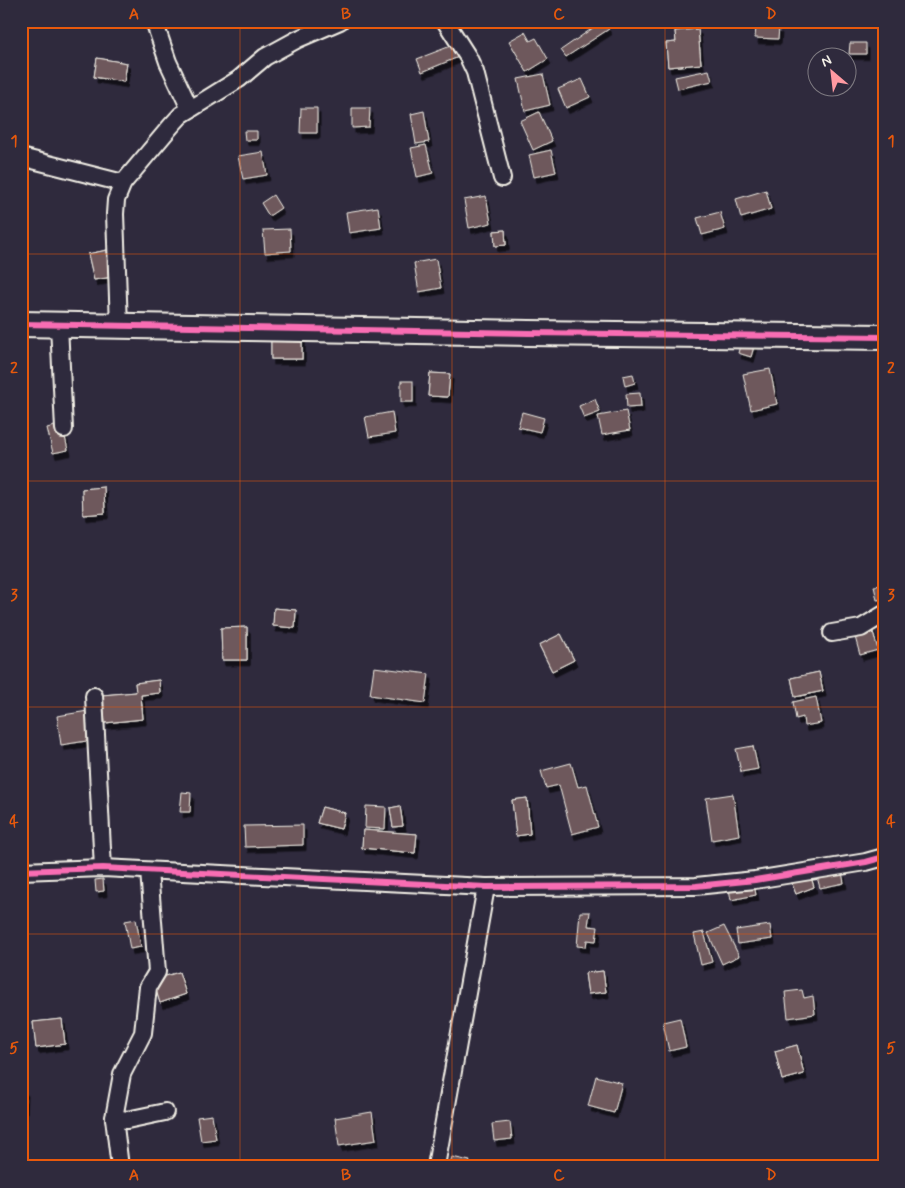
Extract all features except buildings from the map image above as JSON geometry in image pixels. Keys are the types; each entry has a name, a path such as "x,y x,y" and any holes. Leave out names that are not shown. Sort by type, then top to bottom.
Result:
{"street":[{"path":"154,21 168,62 190,109"},
{"path":"119,326 115,214 116,200 123,183 171,126 190,109 239,78 265,57 340,21"},
{"path":"445,21 468,57 475,72 502,178"},
{"path":"21,157 123,183"},
{"path":"21,324 528,334 884,337"},
{"path":"59,325 64,428"},
{"path":"832,633 860,628 884,614"},
{"path":"94,696 103,868"},
{"path":"21,871 103,868 486,887 696,886 754,880 866,862 884,857"},
{"path":"120,1167 114,1118 122,1074 143,1033 148,987 157,972 149,871"},
{"path":"436,1166 486,887"},
{"path":"114,1118 127,1120 165,1112"}],"cycle path":[{"path":"21,324 884,337"},
{"path":"21,871 103,868 486,887 696,886 755,880 866,862 884,857"}]}
